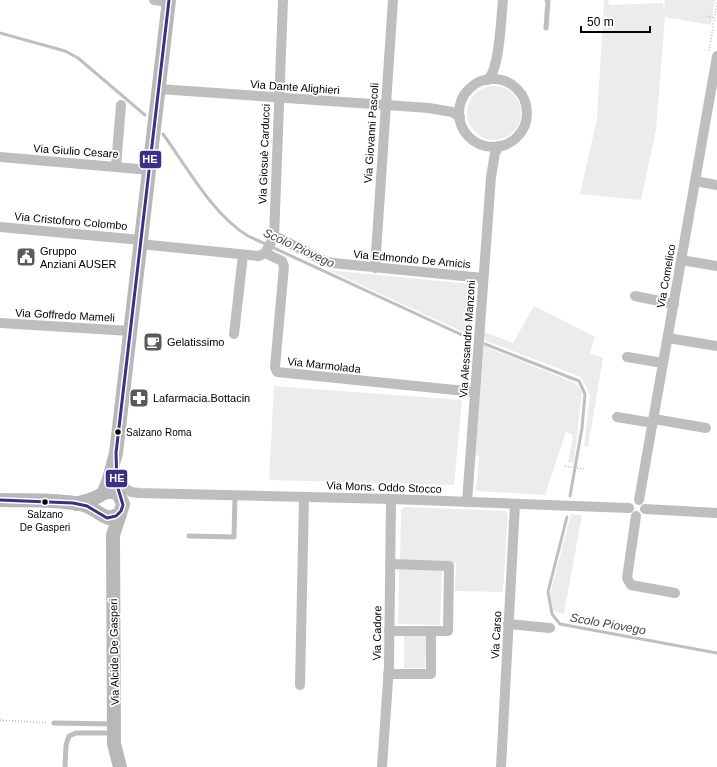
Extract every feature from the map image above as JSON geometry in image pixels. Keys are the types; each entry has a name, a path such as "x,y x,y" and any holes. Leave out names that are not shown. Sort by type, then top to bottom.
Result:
{"street":[{"path":"100,514 96,506 101,494 107,487 116,452 169,1 154,0"},
{"name":"Via Giosuè Carducci","path":"269,245 283,0"},
{"name":"Via Giovanni Pascoli","path":"375,268 384,105 393,0"},
{"path":"487,80 502,81 513,86 521,94 526,106 527,116 524,126 514,140 499,146 484,145 470,137 464,128 460,117 460,104 473,86 487,80 492,76 498,51 503,0"},
{"path":"498,51 500,76 502,81"},
{"name":"Via Comelico","path":"642,505 653,421 681,260 695,181 713,104 717,56"},
{"name":"Via Dante Alighieri","path":"159,89 429,108 452,112 460,117"},
{"name":"Via Dante Alighieri","path":"429,108 454,106 460,104"},
{"path":"116,166 121,105"},
{"path":"484,145 488,153 491,177"},
{"path":"491,177 495,153 499,146"},
{"name":"Via Giulio Cesare","path":"0,157 150,170"},
{"name":"Via Alessandro Manzoni","path":"467,502 491,177"},
{"path":"695,181 717,185"},
{"name":"Via Cristoforo Colombo","path":"0,227 140,242"},
{"name":"Via Edmondo De Amicis","path":"140,242 259,256 269,245 279,238 324,261 375,268 483,278"},
{"name":"Via Marmolada","path":"269,245 282,261 284,266 275,367 277,372 475,392"},
{"path":"234,334 243,255"},
{"path":"681,260 717,266"},
{"path":"635,296 674,304"},
{"name":"Via Goffredo Mameli","path":"0,323 130,331"},
{"path":"668,338 717,346"},
{"path":"627,357 663,363"},
{"path":"617,416 706,428"},
{"path":"0,500 76,504 92,508 109,518 124,497 116,452"},
{"path":"76,504 110,491 124,497"},
{"name":"Via Mons. Oddo Stocco","path":"124,497 235,495 304,496 391,498 629,508"},
{"path":"300,685 304,496"},
{"name":"Via Alcide De Gasperi","path":"120,767 115,751 113,535 124,497"},
{"name":"Via Cadore","path":"382,767 388,674 391,498"},
{"path":"636,516 630,512 629,508 632,502 642,505 717,513"},
{"name":"Via Carso","path":"501,767 515,504"},
{"path":"636,516 643,513 642,505"},
{"name":"Via Alcide De Gasperi","path":"100,514 113,535"},
{"path":"636,516 627,575 628,582 631,585 675,593"},
{"path":"389,631 448,631 449,566 390,564"},
{"path":"508,624 550,628"},
{"path":"388,674 431,674 431,631"}],"lane":[{"path":"546,28 547,0"},
{"path":"189,536 234,536 235,495"},
{"path":"54,723 115,728"},
{"path":"65,767 66,745 69,736 76,733 115,728"}],"path":[{"path":"706,16 714,18"},
{"path":"565,466 584,469"},
{"path":"0,720 54,723"}],"shaded area":[{"path":"604,0 608,0 609,5 663,3 664,12 665,0 715,0 711,25 665,17 656,130 641,200 580,194 597,119"},
{"path":"489,86 499,86 509,90 517,98 521,108 521,118 517,128 509,136 499,140 489,140 479,136 471,128 467,118 467,108 471,98 479,90"},
{"path":"328,270 470,284 473,289 470,332 461,331"},
{"path":"534,306 595,337 590,353 603,358 588,447 584,446 590,395 581,377 484,340 484,332 513,343"},
{"path":"484,346 572,382 577,385 582,392 574,463 568,462 573,435 566,432 545,495 476,491 479,456 475,455"},
{"path":"274,386 462,400 454,485 269,480"},
{"path":"405,507 506,511 508,514 503,592 455,591 456,563 400,562 401,510"},
{"path":"571,514 582,515 564,614 553,611 550,595"},
{"path":"399,569 442,569 440,625 398,624"},
{"path":"404,636 427,636 425,668 404,668"}],"waterway":[{"name":"Scolo Piovego","path":"0,33 65,51 78,58 145,115"},
{"name":"Scolo Piovego","path":"163,134 201,190 223,216 248,236 462,335"},
{"name":"Scolo Piovego","path":"485,344 579,381 585,394 582,428 570,496"},
{"name":"Scolo Piovego","path":"567,517 548,592 552,614 560,624 717,653"}],"transit line":[{"name":"HE","path":"0,500 73,503 87,506 107,518 116,516 121,511 123,505 117,485 116,453 169,0"}],"place":[{"name":"Gruppo Anziani AUSER","path":"26,257"},
{"name":"Gelatissimo","path":"153,342"},
{"name":"Lafarmacia.Bottacin","path":"139,398"},
{"name":"Salzano Roma","path":"118,432"},
{"name":"Salzano De Gasperi","path":"45,502"}]}
